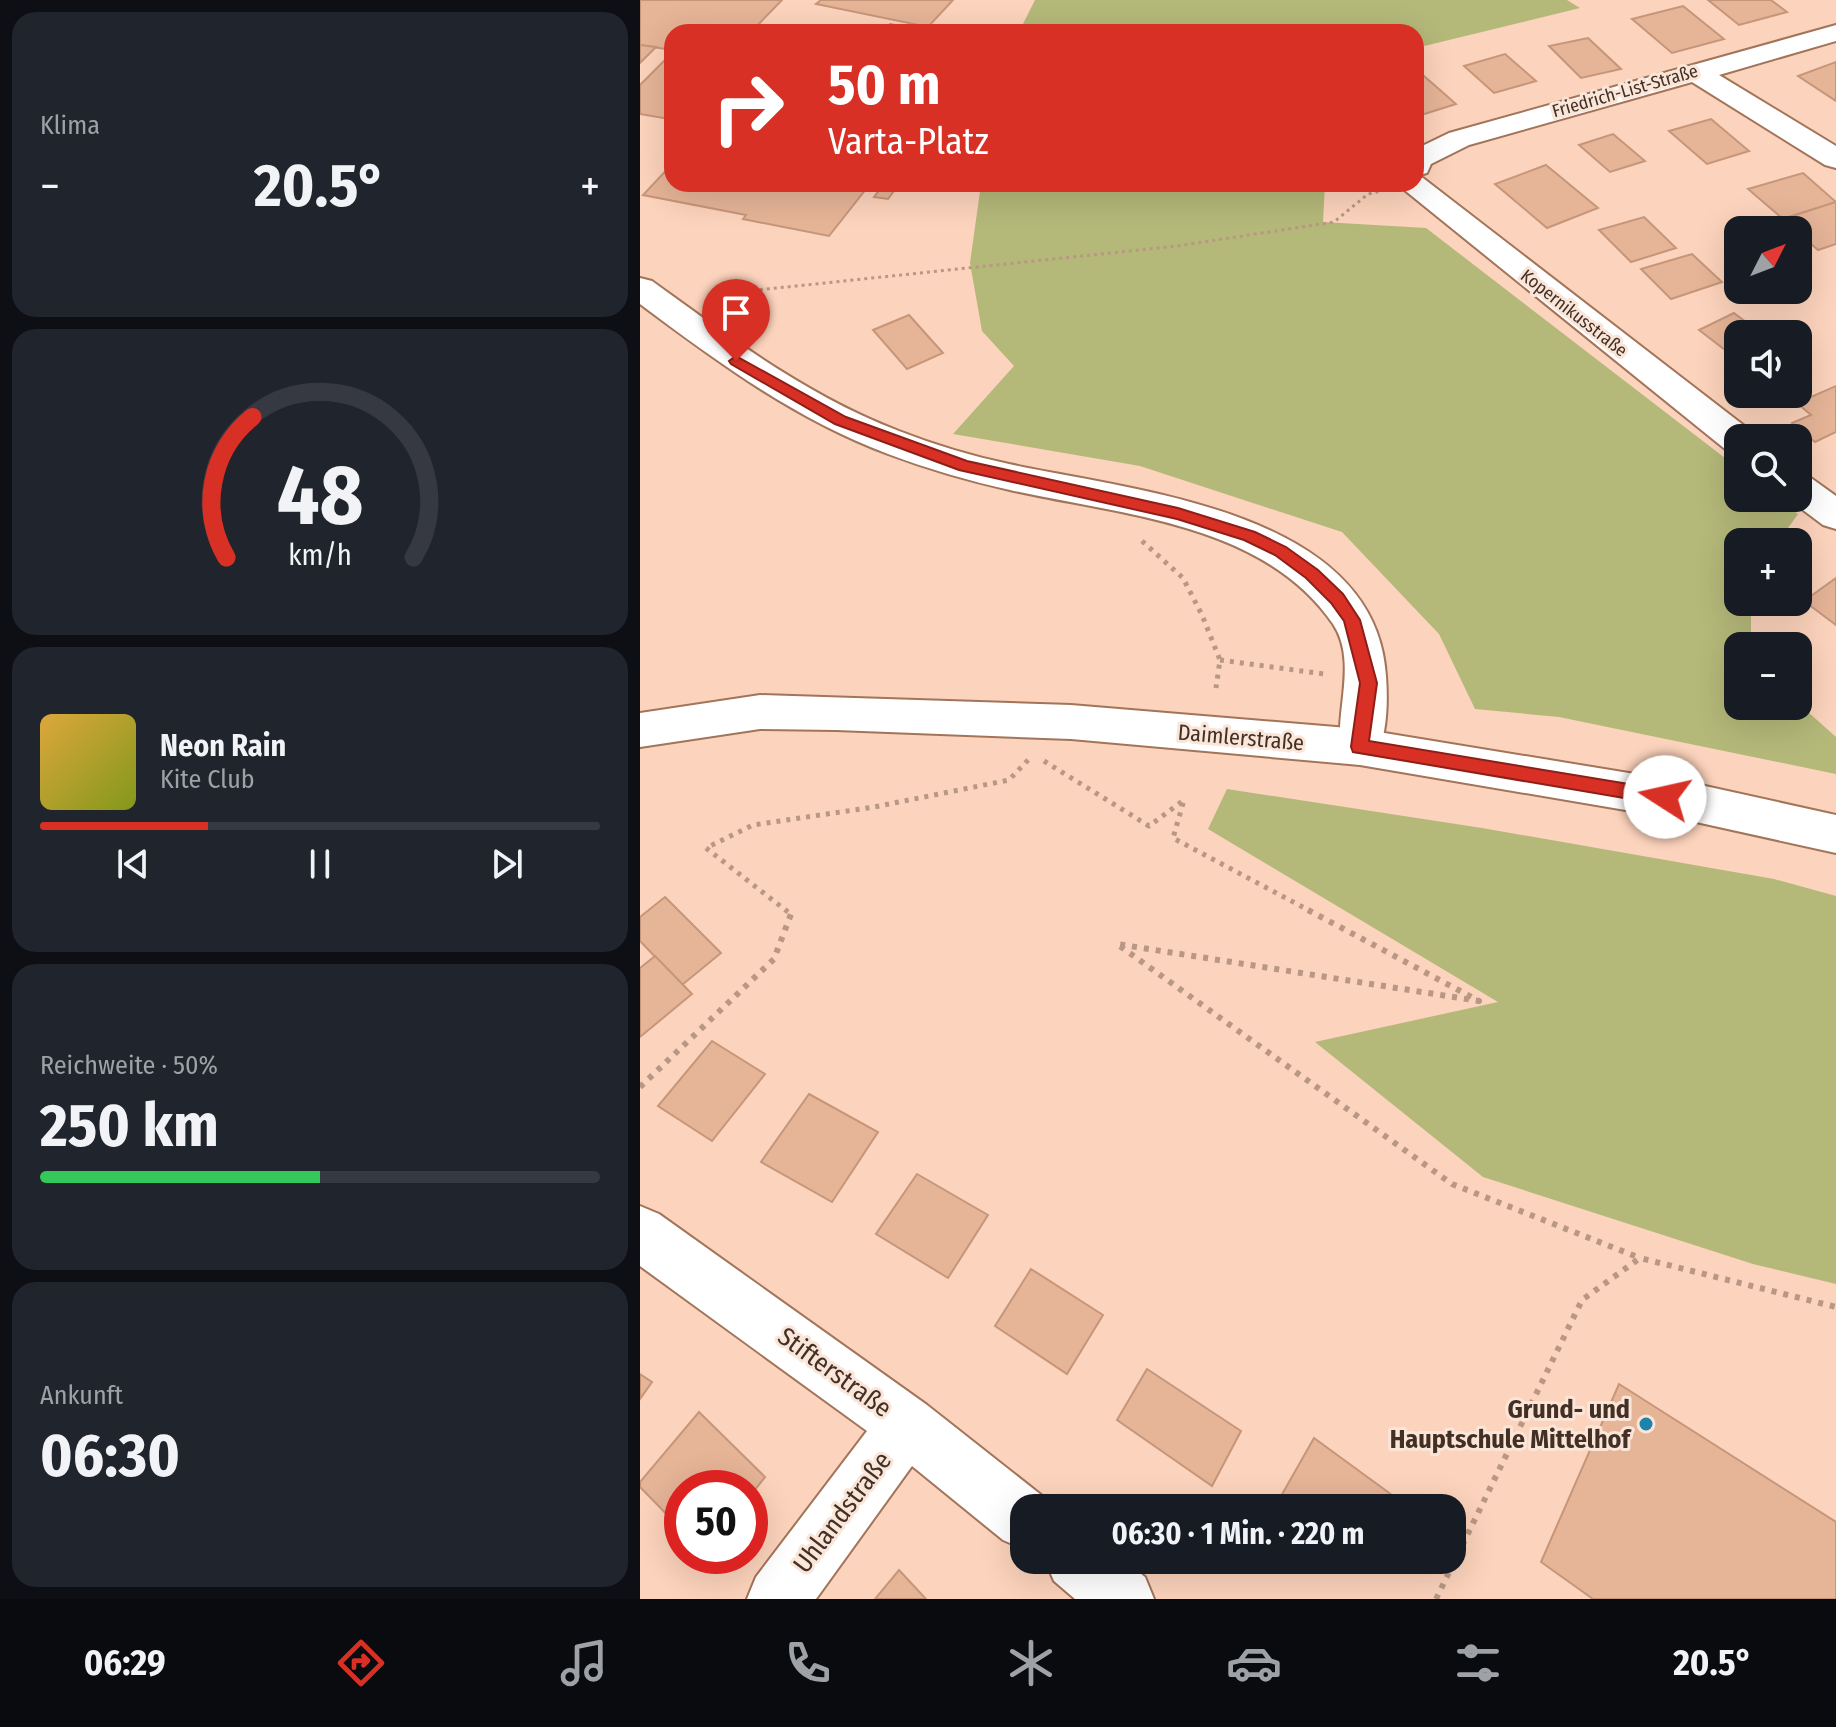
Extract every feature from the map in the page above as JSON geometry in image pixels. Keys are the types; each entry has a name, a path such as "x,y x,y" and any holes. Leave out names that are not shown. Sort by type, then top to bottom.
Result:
{"street":[{"name":"Friedrich-List-Straße","path":"1424,166 1459,139 1836,33"},
{"path":"1693,71 1836,159"},
{"name":"Kopernikusstraße","path":"1424,182 1724,429"},
{"path":"640,288 736,361 840,420 965,466 1178,514 1249,536 1291,559 1337,598 1352,620 1369,683 1360,747"},
{"path":"1812,497 1836,515"},
{"name":"Daimlerstraße","path":"640,730 760,712 836,713 1071,722 1360,747 1680,800 1836,834"},
{"name":"Stifterstraße","path":"640,1233 907,1425 1010,1508"},
{"name":"Uhlandstraße","path":"778,1599 907,1425"},
{"path":"1092,1574 1123,1599"}],"path":[{"path":"681,317 758,290 1177,246 1334,222 1373,192"},
{"path":"1116,500 1136,536 1183,578 1220,660 1216,688"},
{"path":"1220,660 1293,667"},
{"path":"640,1087 774,959 791,914 706,848 753,825 874,807 1009,780 1034,755 1149,826 1184,800 1173,838 1479,1001 1117,944 1452,1184 1640,1258 1836,1307"},
{"path":"1436,1599 1582,1300 1640,1258"}],"green space":[{"path":"1035,0 1567,0 1580,8 1424,46 1424,24 1023,24"},
{"path":"980,192 1325,192 1323,222 1426,228 1724,457 1724,512 1798,514 1788,528 1724,528 1724,616 1751,616 1751,632 1724,632 1724,720 1812,720 1812,716 1836,737 1836,774 1559,717 1475,709 1439,634 1342,532 1140,466 953,434 1014,366 982,331 970,263"},
{"path":"1227,789 1482,828 1774,879 1836,896 1836,1284 1753,1264 1483,1177 1315,1042 1498,1002 1208,829"}],"building":[{"path":"640,0 782,0 759,24 664,24 664,49 640,45"},
{"path":"821,0 953,0 931,24 913,24 816,4"},
{"path":"1708,0 1771,0 1787,12 1739,25"},
{"path":"1683,6 1724,39 1672,53 1632,19"},
{"path":"1588,38 1621,69 1581,78 1549,46"},
{"path":"640,45 656,47 640,63"},
{"path":"1505,54 1536,81 1494,93 1464,66"},
{"path":"664,61 664,118 640,114 640,85"},
{"path":"1836,62 1836,101 1798,76"},
{"path":"1424,76 1456,104 1424,114"},
{"path":"1711,119 1749,151 1707,164 1669,131"},
{"path":"1613,134 1645,161 1610,172 1579,145"},
{"path":"1546,165 1598,208 1547,228 1495,184"},
{"path":"664,173 664,192 864,192 829,236 743,219 746,215 643,195"},
{"path":"1803,173 1836,202 1792,216 1780,216 1748,189"},
{"path":"878,192 893,192 888,199 874,197"},
{"path":"1836,202 1836,244 1818,250 1812,245 1812,216 1792,216"},
{"path":"1644,217 1676,248 1631,262 1599,230"},
{"path":"1692,254 1722,282 1671,299 1641,269"},
{"path":"1734,313 1743,320 1724,320 1724,349 1699,330"},
{"path":"909,315 943,353 907,369 873,330"},
{"path":"1836,386 1836,432 1815,442 1812,440 1812,424 1792,423 1811,415 1803,408 1812,408 1812,396"},
{"path":"1836,578 1836,625 1812,607 1812,595"},
{"path":"665,897 721,953 682,985 640,941 640,917"},
{"path":"655,956 692,994 640,1037 640,968"},
{"path":"712,1041 765,1074 712,1141 658,1106"},
{"path":"809,1094 878,1132 832,1202 761,1162"},
{"path":"917,1174 988,1215 948,1278 876,1234"},
{"path":"1031,1269 1103,1315 1067,1374 995,1326"},
{"path":"1147,1369 1241,1431 1212,1486 1117,1420"},
{"path":"640,1374 652,1382 640,1399"},
{"name":"Grund- und Hauptschule Mittelhof","path":"1619,1384 1836,1522 1836,1599 1593,1599 1541,1562"},
{"path":"699,1412 758,1470 664,1470 664,1512 640,1487 640,1482"},
{"path":"1314,1438 1391,1494 1282,1494"},
{"path":"899,1570 926,1599 875,1599"}],"place":[{"name":"Grund- und Hauptschule Mittelhof","path":"1646,1424"}],"route":[{"path":"736,361 840,420 965,466 1178,514 1249,536 1280,551 1312,574 1337,598 1352,620 1369,683 1360,747 1665,797"}]}
